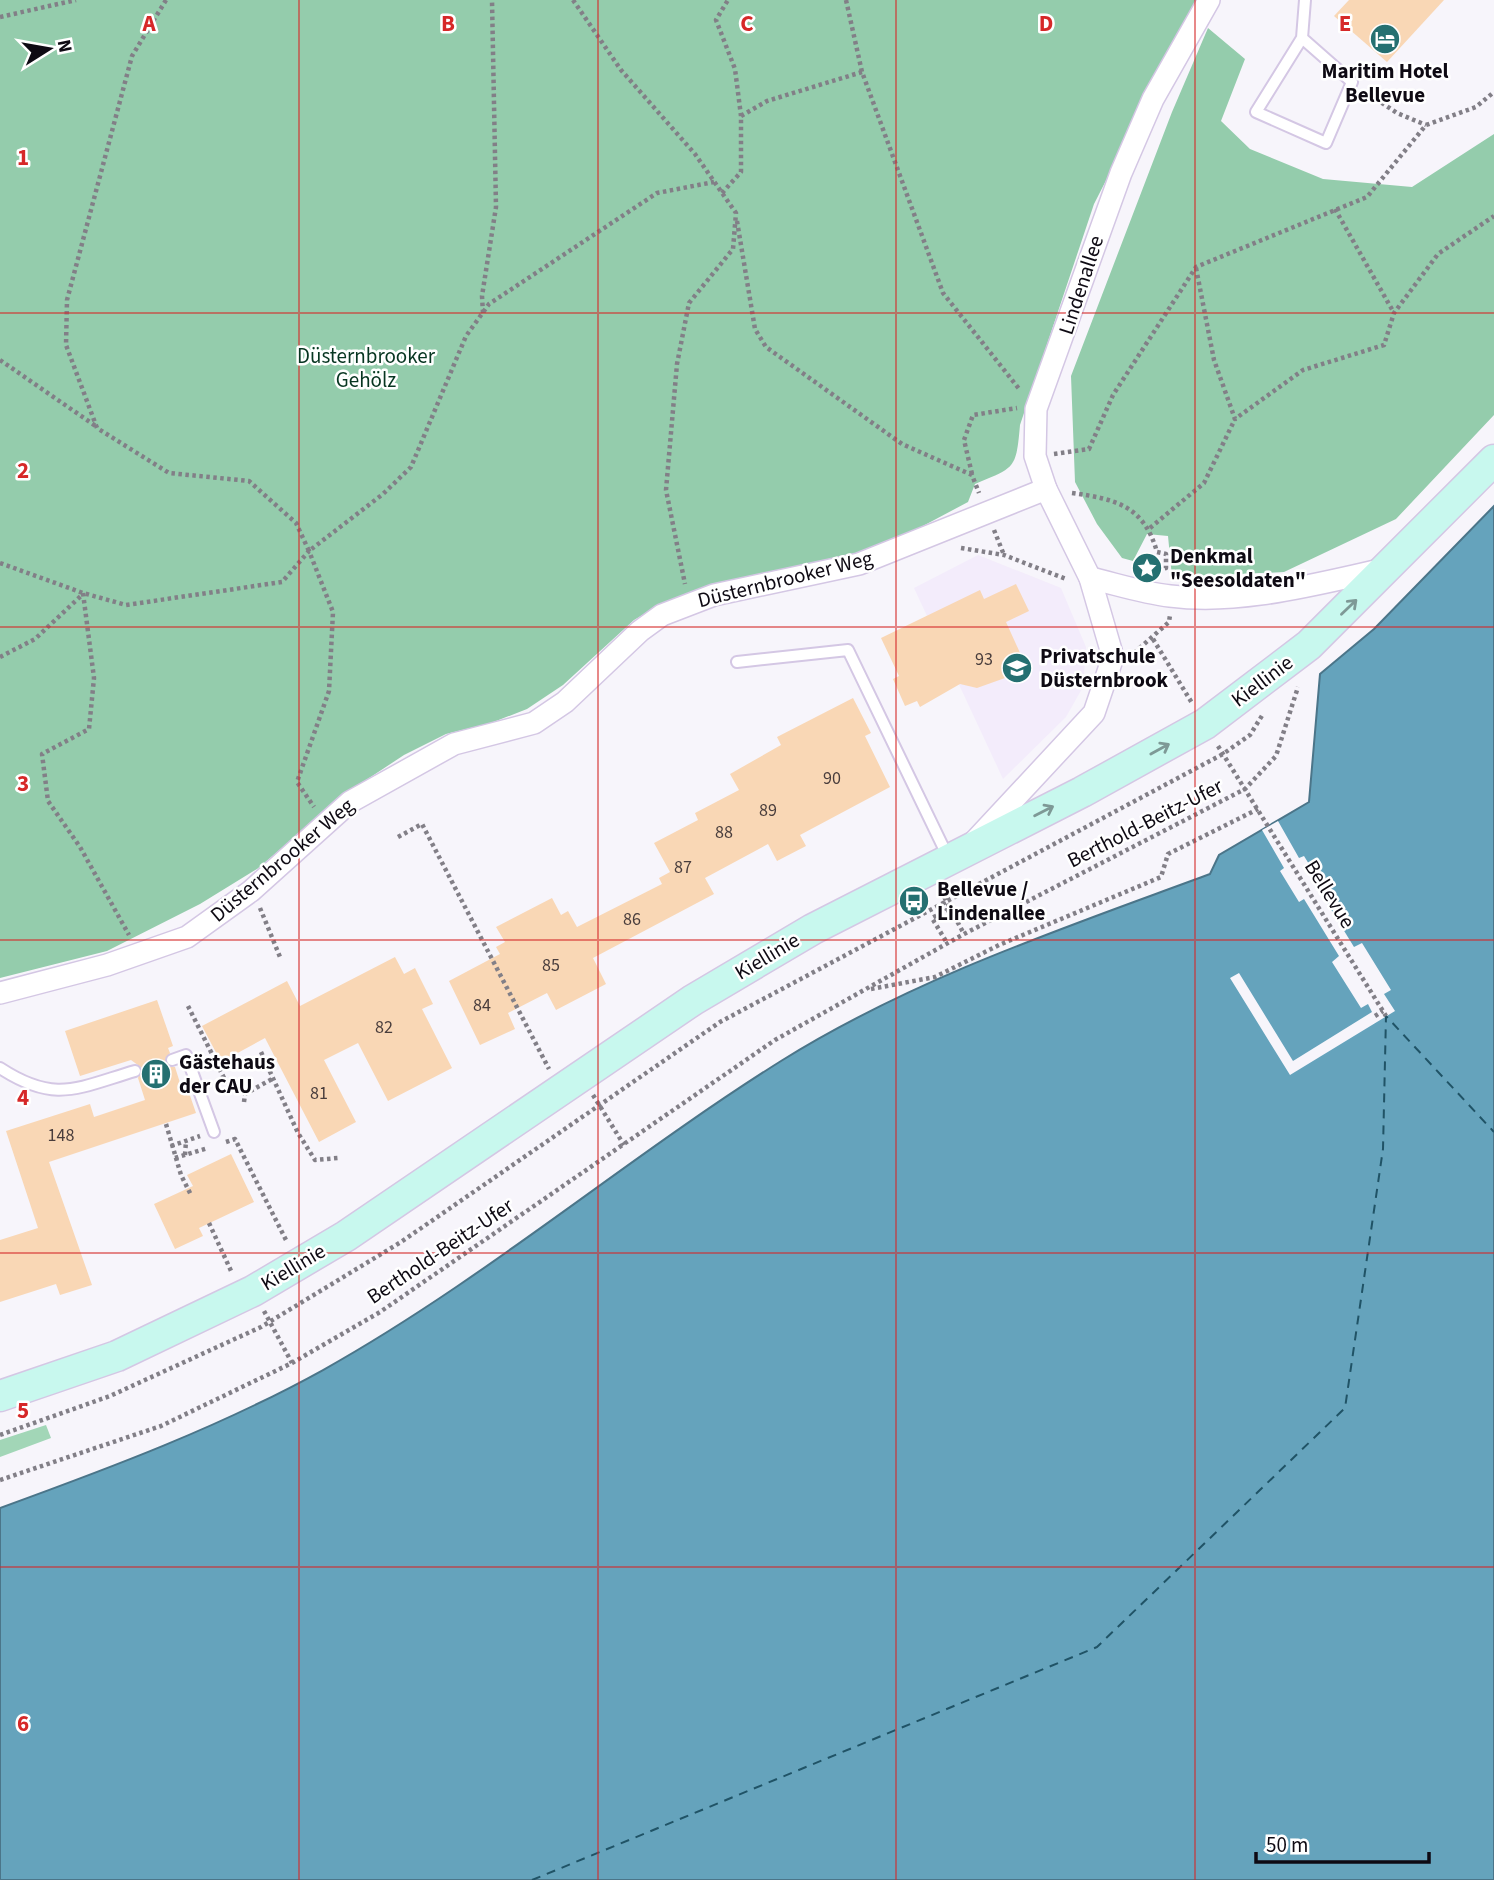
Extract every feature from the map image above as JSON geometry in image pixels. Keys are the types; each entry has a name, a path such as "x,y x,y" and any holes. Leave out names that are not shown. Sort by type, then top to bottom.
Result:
{"street":[{"name":"Lindenallee","path":"1113,657 1090,578 1046,489 1035,456 1034,408 1116,184 1153,99 1209,0"},
{"name":"Kiellinie","path":"0,1396 117,1356 243,1296 346,1236 559,1088 693,1000 813,929 1205,724 1309,645 1389,568 1494,460"},
{"name":"Düsternbrooker Weg","path":"0,993 107,965 187,937 251,891 324,822 350,802 454,744 534,723 565,702 640,631 689,602 859,564 1046,489"},
{"path":"1090,578 1230,597 1287,590 1389,568"},
{"path":"956,856 1094,713 1113,657"}],"lane":[{"path":"1302,38 1352,82 1326,143 1256,113 1302,38 1304,0"},
{"path":"737,662 848,650 956,856"},
{"path":"172,1060 186,1055 214,1132"},
{"path":"0,1068 32,1087 54,1091 135,1071"}],"path":[{"path":"0,17 76,0"},
{"path":"97,428 66,345 67,300 132,56 166,0"},
{"path":"483,314 482,296 496,207 492,0"},
{"path":"573,0 621,70 695,154 736,213 755,329 766,347 902,444 972,475"},
{"path":"722,193 741,172 741,116 735,69 716,20 728,0"},
{"path":"846,0 862,72 943,293 1034,408 973,415 964,440 972,475 986,511"},
{"path":"741,116 767,101 862,72"},
{"path":"1352,82 1397,113 1426,125"},
{"path":"1035,456 1088,449 1113,395 1196,267 1367,197 1426,125 1476,107 1494,92"},
{"path":"0,563 83,593 126,605 282,582 309,551 383,494 411,467 466,336 489,304 657,193 714,182"},
{"path":"1335,208 1394,313"},
{"path":"689,602 666,490 677,364 689,303 733,249 736,213"},
{"path":"1150,528 1205,484 1235,419 1303,370 1384,345 1394,313 1438,254 1494,216"},
{"path":"1196,267 1214,360 1235,419"},
{"path":"0,360 97,428 169,473 249,481 296,523 333,612 329,691 298,782 324,822"},
{"path":"1046,489 1117,501 1150,528 1157,552 1166,554 1166,568 1158,570 1165,587 1170,622 1131,655 1113,657"},
{"path":"938,531 946,547 1004,555 1034,564 1064,579 1090,578"},
{"path":"0,657 35,639 83,593"},
{"path":"83,593 94,678 89,729 42,754 48,801 80,846 139,952"},
{"name":"Bellevue","path":"1153,639 1385,1014 1376,1016"},
{"name":"Berthold-Beitz-Ufer","path":"0,1480 161,1426 292,1363 380,1312 775,1040 947,943 1245,789 1276,756 1300,681"},
{"name":"Berthold-Beitz-Ufer","path":"867,990 935,977 999,945 1161,877 1168,854 1258,808"},
{"path":"398,837 422,824 559,1088"},
{"path":"0,1435 110,1396 270,1321 391,1248 720,1021 1087,826"},
{"path":"251,891 271,928 280,957"},
{"path":"944,901 964,934"},
{"path":"944,901 947,910 932,918 947,943"},
{"path":"188,1006 225,1080 245,1094"},
{"path":"261,1052 272,1079 315,1160 338,1158"},
{"path":"245,1094 272,1079"},
{"path":"244,1102 245,1094"},
{"path":"598,1105 624,1145"},
{"path":"166,1124 171,1146 191,1195"},
{"path":"171,1146 214,1132"},
{"path":"222,1143 235,1139 273,1215"},
{"path":"185,1155 186,1141"},
{"path":"176,1158 210,1147"},
{"path":"209,1223 243,1296"},
{"path":"270,1321 292,1363"}],"shaded area":[{"name":"Privatschule Düsternbrook","path":"978,555 1061,588 1086,647 1083,687 1066,717 1003,779 914,588"}],"green space":[{"name":"Düsternbrooker Gehölz","path":"0,0 1198,0 1094,204 1020,425 1015,459 1006,470 975,484 968,502 921,527 850,557 702,589 667,601 634,620 563,685 527,709 491,723 446,734 404,755 351,790 257,869 200,904 107,951 0,978"},
{"path":"1208,28 1245,59 1221,121 1250,149 1323,179 1412,187 1494,134 1494,415 1396,519 1284,572 1172,577 1168,536 1147,534 1133,561 1122,558 1097,524 1075,482 1071,376 1172,112"},
{"path":"46,1425 51,1438 0,1457 0,1440"}],"water":[{"path":"1494,506 1494,1880 0,1880 0,1508 205,1428 323,1370 441,1298 723,1099 832,1031 884,1004 991,957 1210,874 1219,855 1309,802 1320,674 1374,629"}],"pier":[{"path":"1278,821 1299,858 1304,856 1323,887 1319,890 1354,947 1362,943 1391,990 1384,994 1395,1011 1290,1075 1230,978 1239,973 1293,1061 1372,1012 1368,1004 1361,1008 1332,962 1339,956 1304,899 1299,902 1280,871 1284,868 1262,830"}],"building":[{"name":"Maritim Hotel Bellevue","path":"1349,0 1444,0 1387,62 1334,16"},
{"path":"1016,584 1029,611 1006,622 1021,655 1009,660 1005,678 977,688 960,684 920,707 917,701 905,706 893,679 899,676 881,638 980,590 984,599"},
{"path":"853,698 871,733 865,736 890,787 800,835 806,846 777,861 768,844 705,878 714,894 593,958 606,984 556,1010 547,993 508,1013 515,1029 480,1045 449,981 500,954 496,947 505,942 496,927 552,898 561,915 568,911 577,927 662,884 659,878 670,872 654,843 698,820 695,813 739,790 730,774 781,745 777,737"},
{"path":"395,957 404,974 415,968 433,1004 422,1009 452,1068 388,1101 358,1043 324,1060 356,1122 319,1142 265,1038 221,1062 202,1026 287,981 300,1006"},
{"path":"157,1000 173,1046 168,1048 170,1053 164,1062 167,1066 175,1067 181,1086 186,1084 196,1113 49,1162 92,1285 60,1295 56,1284 0,1302 0,1240 38,1228 6,1131 90,1104 94,1117 145,1100 138,1078 142,1068 131,1060 80,1076 65,1031"},
{"path":"231,1154 254,1202 199,1228 203,1236 175,1249 154,1204 193,1186 187,1175"}],"ferry route":[{"path":"532,1880 1097,1647 1345,1408 1383,1149 1386,1016 1494,1132"}],"place":[{"name":"Maritim Hotel Bellevue","path":"1385,39"},
{"name":"Denkmal \"Seesoldaten\"","path":"1147,568"},
{"name":"Privatschule Düsternbrook","path":"1017,668"},
{"name":"Bellevue / Lindenallee","path":"914,901"},
{"name":"Gästehaus der CAU","path":"156,1074"}]}
